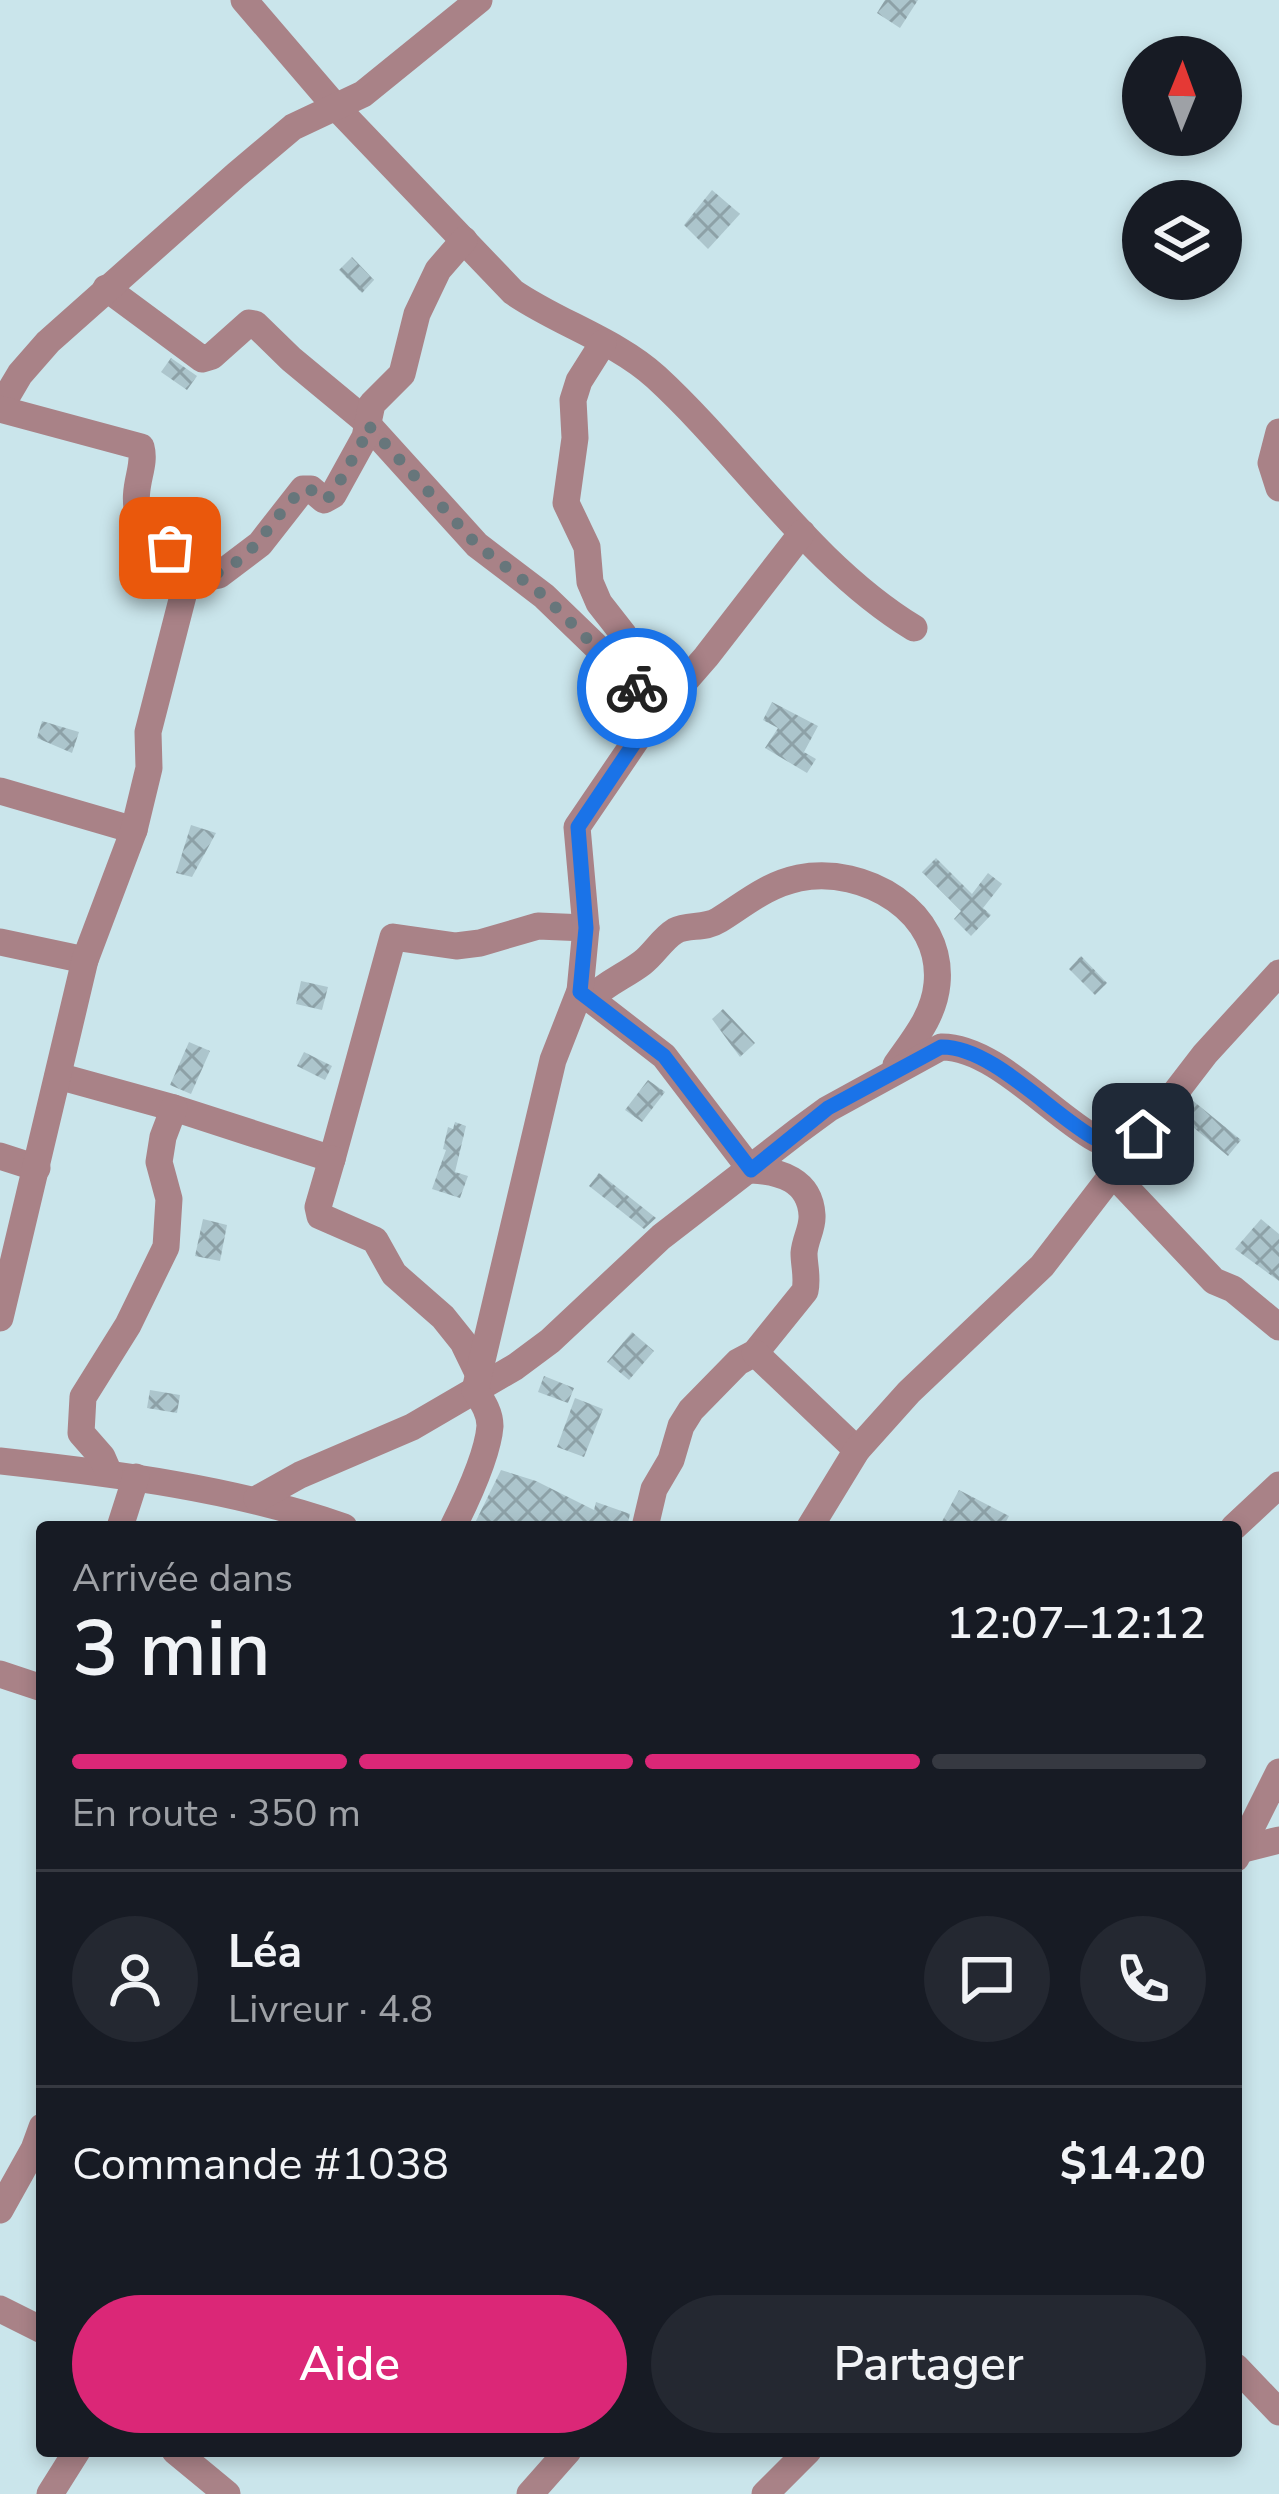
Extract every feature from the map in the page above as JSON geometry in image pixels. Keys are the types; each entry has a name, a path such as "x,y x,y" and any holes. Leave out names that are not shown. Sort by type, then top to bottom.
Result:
{"street":[{"path":"244,0 335,106 513,292 635,360 656,377 717,436 802,532 872,599 914,628"},
{"path":"194,580 173,556 164,536 140,521 135,482 145,455 141,447 122,438 60,427 0,408 20,374 48,342 106,288 293,127 364,94 470,2"},
{"path":"0,1318 85,960 134,830 148,768 148,732 185,588 194,580 219,575 260,544 303,489 324,500 332,495 365,437 372,404 402,374 417,314 438,270 464,240"},
{"path":"106,288 202,358 212,356 245,325 255,324 368,425 477,545 544,596 632,681 643,697 645,727"},
{"path":"603,343 573,400 575,438 566,503 587,547 590,582 598,603 624,635 624,660 632,681"},
{"path":"1279,432 1271,464 1279,488"},
{"path":"477,1383 553,1060 585,995 586,928 578,827 645,727 706,657 802,532"},
{"path":"0,791 134,830"},
{"path":"585,995 638,966 680,928 716,923 744,900 775,886 822,876 874,886 926,925 936,955 938,986 928,1021 889,1075"},
{"path":"456,1521 490,1426 464,1342 394,1274 375,1240 320,1216 318,1207 393,937 456,946 480,944 538,926 586,928"},
{"path":"0,942 85,960"},
{"path":"822,1521 857,1450 909,1392 1042,1267 1205,1054 1279,973"},
{"path":"585,995 664,1056 751,1170"},
{"path":"256,1499 412,1426 550,1340 647,1248 828,1108 941,1047 951,1047 1006,1074 1096,1139 1112,1142 1143,1134"},
{"path":"58,1076 332,1159"},
{"path":"122,1475 81,1433 83,1396 128,1325 166,1247 170,1199 159,1162 174,1108"},
{"path":"0,1156 38,1168"},
{"path":"646,1521 654,1490 691,1410 738,1362 755,1353 805,1291 804,1258 812,1213 800,1185 777,1171 751,1170"},
{"path":"1113,1174 1214,1280 1233,1288 1279,1327"},
{"path":"755,1353 857,1450"},
{"path":"0,1461 122,1475 256,1499 281,1516"},
{"path":"120,1521 122,1475"},
{"path":"1240,1521 1279,1485"},
{"path":"0,1673 36,1686"},
{"path":"1242,1843 1279,1772"},
{"path":"1242,1851 1279,1840"},
{"path":"0,2210 36,2144"},
{"path":"0,2308 36,2327"},
{"path":"1242,2373 1279,2412"},
{"path":"50,2494 73,2457"},
{"path":"182,2457 227,2494"},
{"path":"530,2494 563,2457"},
{"path":"765,2494 802,2457"}],"building":[{"path":"885,0 918,0 900,28 877,13"},
{"path":"712,190 740,214 708,249 684,225"},
{"path":"352,257 374,280 362,293 339,270"},
{"path":"171,358 197,376 187,390 161,372"},
{"path":"772,702 818,726 804,752 816,759 807,773 765,748 778,728 763,720"},
{"path":"42,721 79,732 72,753 37,738"},
{"path":"191,825 216,833 192,877 176,873"},
{"path":"936,858 972,894 988,873 1002,884 983,908 991,915 971,936 954,919 961,911 922,872"},
{"path":"1081,956 1107,983 1095,995 1069,969"},
{"path":"301,981 328,987 322,1010 296,1004"},
{"path":"723,1009 755,1043 740,1057 712,1019"},
{"path":"189,1042 210,1051 191,1094 170,1085"},
{"path":"304,1052 332,1066 325,1080 297,1066"},
{"path":"648,1080 665,1092 642,1122 625,1110"},
{"path":"1192,1100 1241,1140 1228,1156 1188,1123 1145,1174 1139,1169"},
{"path":"455,1122 466,1126 455,1172 468,1176 460,1198 432,1189 446,1150 448,1127 453,1129"},
{"path":"599,1173 656,1218 644,1229 589,1186"},
{"path":"203,1219 227,1225 220,1261 195,1256"},
{"path":"1261,1219 1279,1234 1279,1281 1235,1249"},
{"path":"632,1332 654,1351 629,1380 607,1362"},
{"path":"544,1376 574,1388 568,1403 538,1392"},
{"path":"150,1390 180,1395 177,1413 147,1408"},
{"path":"575,1398 603,1409 584,1457 557,1447"},
{"path":"501,1470 536,1481 594,1510 596,1502 630,1514 628,1521 476,1521"},
{"path":"959,1490 1009,1516 1006,1521 942,1521"}],"way so far":[{"path":"170,548 194,580 219,575 260,544 303,489 324,500 332,495 368,425 477,545 544,596 637,688"}],"route":[{"path":"637,688 643,697 645,727 578,827 586,928 580,992 664,1056 751,1170 828,1108 941,1047 985,1060 1096,1139 1112,1142 1143,1134"}]}
